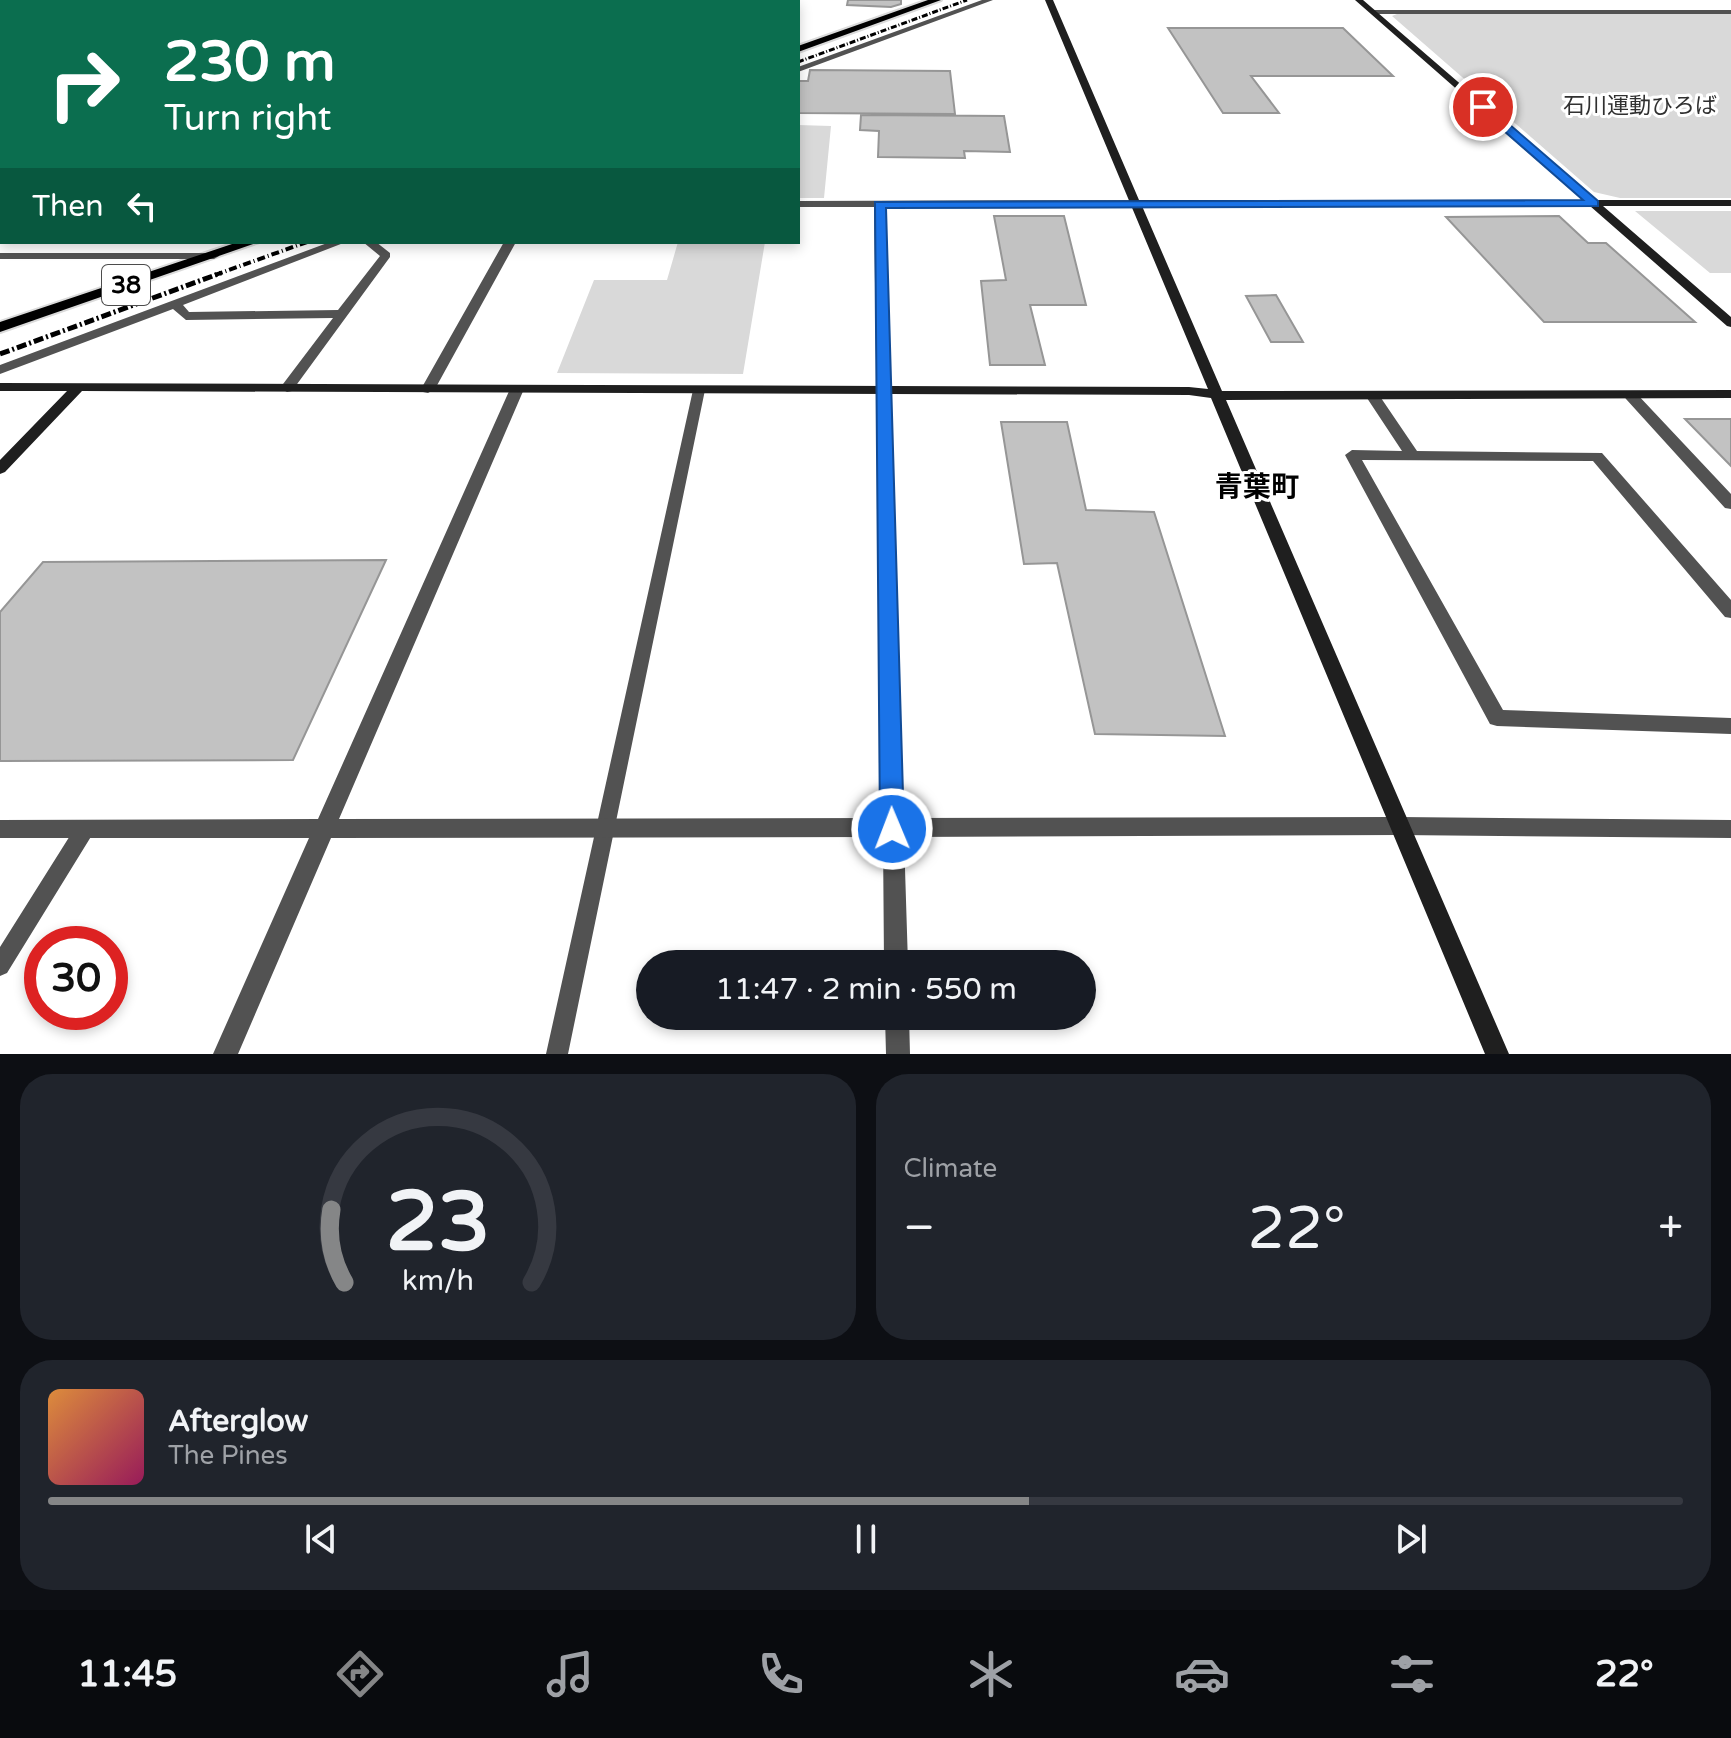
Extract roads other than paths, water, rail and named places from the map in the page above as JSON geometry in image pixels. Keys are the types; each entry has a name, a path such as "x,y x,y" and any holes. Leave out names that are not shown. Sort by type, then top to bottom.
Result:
{"main road":[{"path":"800,48 937,0"},
{"name":"38","path":"0,327 247,244"}],"street":[{"path":"800,69 989,0"},
{"path":"1049,0 1497,1054"},
{"path":"1359,0 1731,323"},
{"path":"1373,12 1731,12"},
{"path":"800,204 1731,203"},
{"path":"879,204 896,950"},
{"path":"0,370 335,244"},
{"path":"287,388 386,255 372,244"},
{"path":"428,389 509,244"},
{"path":"175,304 186,316 341,314"},
{"path":"0,387 1189,391 1218,396 1374,398 1731,394"},
{"path":"0,469 78,388"},
{"path":"225,1054 517,389"},
{"path":"1631,396 1731,504"},
{"path":"1374,398 1412,454"},
{"path":"1731,612 1597,456 1352,455 1497,718 1731,726"},
{"path":"0,829 1399,826 1731,829"},
{"path":"897,1030 898,1054"}],"lane":[{"path":"0,256 214,256"},
{"path":"557,1054 699,390"},
{"path":"0,966 85,829"}],"railway":[{"path":"800,61 967,0"},
{"path":"215,275 301,244"},
{"path":"0,354 221,273"}],"district":[{"name":"青葉町","path":"1257,486"}],"park label":[{"name":"石川運動ひろば","path":"1640,105"}]}
